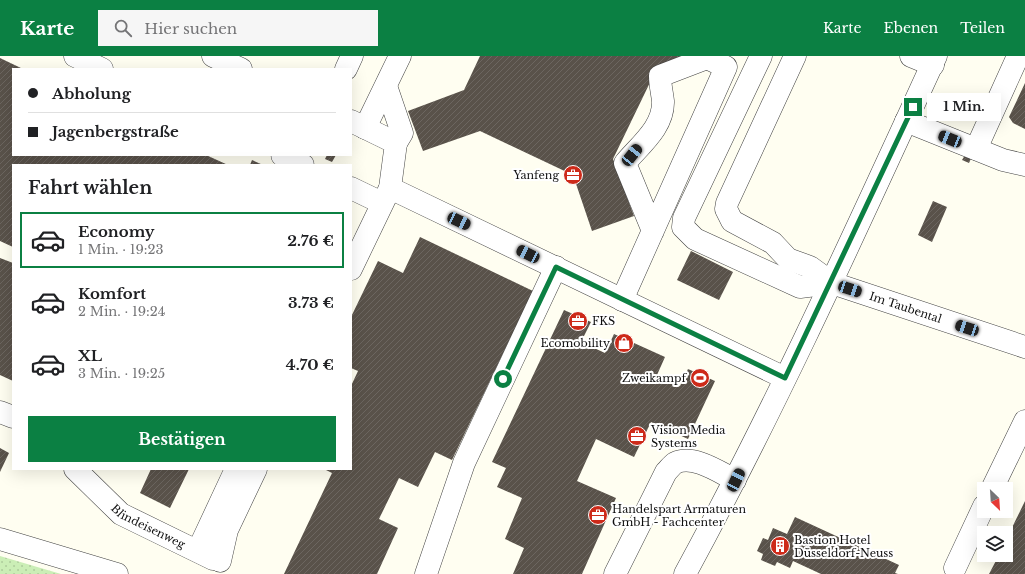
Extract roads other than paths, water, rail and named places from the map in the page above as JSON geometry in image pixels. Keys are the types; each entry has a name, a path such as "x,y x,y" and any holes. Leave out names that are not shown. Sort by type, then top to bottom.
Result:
{"street":[{"path":"75,56 100,68"},
{"path":"213,56 239,68"},
{"path":"346,68 352,56"},
{"path":"396,143 358,125 386,86 400,56"},
{"path":"761,56 684,218 684,227 695,239 800,287 832,282"},
{"path":"795,56 727,203 726,209 732,221 737,225 774,243 788,259 810,267 832,282"},
{"path":"685,574 736,480 832,282 934,60 911,56"},
{"path":"976,149 1018,56"},
{"path":"622,300 653,231 726,67 707,58 660,76 663,102 661,115 652,133 625,163 653,231"},
{"path":"352,267 386,195 396,143 402,132 386,86"},
{"path":"906,122 1003,160 1025,165"},
{"path":"284,156 301,164"},
{"path":"352,188 386,195 556,267 785,378"},
{"path":"426,574 464,463 556,267"},
{"name":"Im Taubental","path":"832,282 1025,347"},
{"path":"0,412 12,417"},
{"path":"995,482 1025,421"},
{"path":"615,574 666,472 675,463 686,460 698,462 736,480"},
{"name":"Blindeisenweg","path":"76,470 121,514 219,568"},
{"path":"219,568 201,544 236,470"},
{"path":"219,568 227,530 256,470"},
{"path":"954,568 978,518"},
{"path":"0,539 117,574"}],"place":[{"name":"Yanfeng","path":"573,175"},
{"name":"FKS","path":"578,321"},
{"name":"Ecomobility","path":"624,343"},
{"name":"Zweikampf","path":"700,378"},
{"name":"Vision Media Systems","path":"637,436"},
{"name":"Handelspart Armaturen GmbH - Fachcenter","path":"598,515"},
{"name":"Bastion Hotel Düsseldorf-Neuss","path":"780,546"}]}
